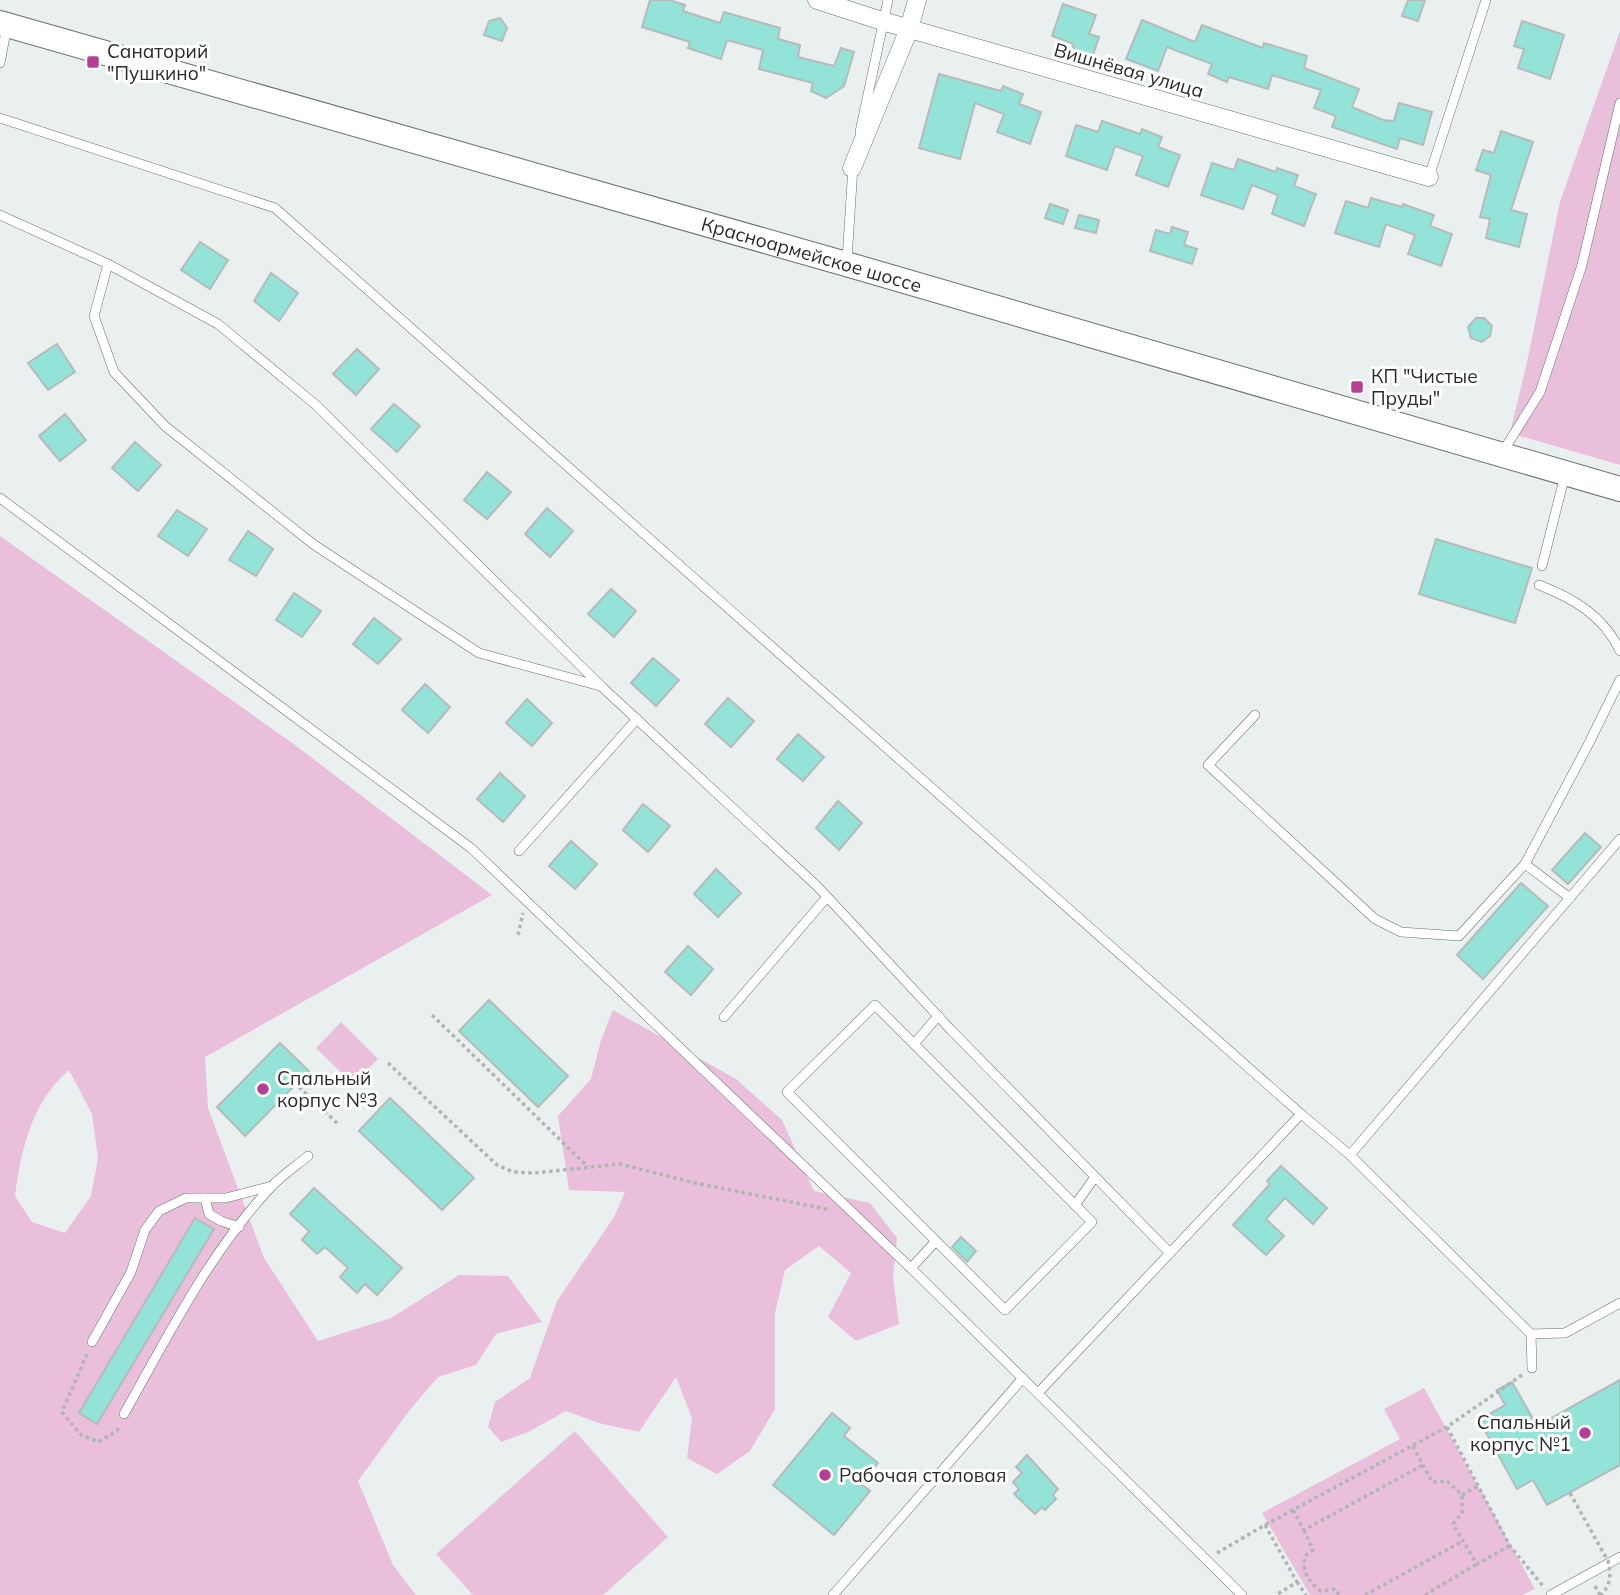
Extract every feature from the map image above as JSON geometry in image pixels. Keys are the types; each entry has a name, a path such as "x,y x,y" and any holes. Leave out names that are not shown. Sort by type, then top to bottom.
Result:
{"main road":[{"name":"Красноармейское шоссе","path":"4,24 846,264 1620,489"}],"street":[{"name":"Вишнёвая улица","path":"817,0 881,21 1429,177"},
{"path":"852,168 909,29 917,0"}],"lane":[{"path":"846,264 852,168 881,21 888,0"},
{"path":"1429,177 1486,0"},
{"path":"0,63 4,24"},
{"path":"1501,455 1540,392 1582,265 1620,103"},
{"path":"0,118 275,208 1350,1155 1531,1334 1532,1368"},
{"path":"0,215 108,264 218,324 316,405 603,687 827,897 938,1016 1170,1253"},
{"path":"108,264 94,316 114,372 165,426 313,544 479,653 603,687"},
{"path":"1542,566 1565,473"},
{"path":"0,498 471,848 911,1268 1242,1595"},
{"path":"1539,586 1568,596 1593,614 1620,651"},
{"path":"1255,715 1208,765 1375,919 1401,932 1459,936 1525,864 1620,681"},
{"path":"519,851 637,719"},
{"path":"1350,1155 1620,839"},
{"path":"1525,864 1570,898"},
{"path":"724,1017 827,897"},
{"path":"874,1005 914,1044 1092,1222 1004,1310 787,1093 874,1005"},
{"path":"914,1044 938,1016"},
{"path":"1038,1393 1301,1114"},
{"path":"124,1414 185,1305 219,1252 272,1186 309,1156"},
{"path":"1075,1205 1095,1177"},
{"path":"92,1342 131,1272 145,1230 159,1211 186,1198 226,1198 272,1186"},
{"path":"205,1198 209,1214 239,1227"},
{"path":"911,1268 936,1241"},
{"path":"1531,1334 1565,1333 1620,1303"},
{"path":"833,1595 1023,1378"},
{"path":"1551,1595 1620,1557"}],"path":[{"path":"432,1015 588,1167"},
{"path":"387,1063 497,1165 513,1172 534,1173 620,1164 695,1183 823,1208 862,1221"},
{"path":"299,1087 337,1123"},
{"path":"92,1342 62,1412 80,1434 97,1442 117,1431 124,1414"},
{"path":"1206,1559 1447,1427 1532,1368"},
{"path":"1447,1427 1510,1546 1551,1595"},
{"path":"1413,1446 1432,1482 1447,1481 1462,1495 1462,1513 1453,1524 1477,1564"},
{"path":"1304,1530 1423,1465"},
{"path":"1462,1495 1478,1486"},
{"path":"1570,1493 1608,1561 1609,1582 1601,1595"},
{"path":"1293,1510 1313,1550 1305,1556 1303,1564 1306,1575 1312,1586 1321,1591 1336,1589 1339,1595"},
{"path":"1265,1525 1306,1595"},
{"path":"1365,1595 1463,1541"},
{"path":"1425,1595 1510,1546"},
{"path":"1276,1595 1297,1582"}],"shaded area":[{"path":"1620,31 1620,465 1510,433 1560,202"},
{"path":"0,536 295,745 492,895 205,1057 208,1108 264,1258 318,1341 391,1318 459,1275 508,1276 542,1322 496,1334 476,1365 438,1377 409,1411 358,1481 393,1565 416,1595 0,1595","holes":["69,1070 92,1114 98,1158 91,1196 65,1233 32,1222 15,1196 25,1144 37,1111 56,1082"]},
{"path":"613,1010 736,1079 782,1120 814,1191 870,1203 897,1238 893,1277 899,1324 856,1341 828,1317 851,1273 819,1246 785,1270 775,1313 775,1409 750,1451 717,1474 687,1458 692,1418 676,1377 639,1432 599,1423 566,1411 528,1432 501,1442 488,1427 495,1402 530,1378 557,1301 614,1217 625,1192 569,1190 558,1116 591,1079 601,1040"},
{"path":"341,1022 378,1059 353,1084 316,1048"},
{"path":"1424,1388 1535,1589 1522,1595 1310,1595 1262,1513 1400,1439 1384,1409"},
{"path":"575,1431 668,1537 603,1595 473,1595 436,1554"}],"building":[{"path":"650,0 669,0 685,5 683,11 720,23 724,12 780,28 778,39 800,45 798,57 834,66 841,48 854,52 844,86 826,98 811,91 813,83 759,69 763,50 727,40 721,59 688,48 690,42 642,27"},
{"path":"1408,0 1425,0 1418,21 1402,16"},
{"path":"1063,4 1096,15 1089,34 1099,37 1091,61 1071,54 1074,44 1052,36"},
{"path":"500,18 507,28 502,41 484,35 489,21"},
{"path":"1142,20 1195,42 1202,25 1263,48 1264,43 1307,56 1304,68 1359,89 1352,107 1383,120 1394,121 1399,103 1432,112 1423,145 1400,138 1397,149 1332,127 1336,116 1314,108 1321,90 1272,75 1268,89 1229,77 1227,82 1208,74 1212,64 1167,47 1158,71 1126,59"},
{"path":"1522,21 1564,35 1550,79 1518,68 1524,49 1514,46"},
{"path":"939,74 1001,91 1003,86 1023,94 1019,104 1041,112 1030,144 997,132 1004,114 975,103 960,159 919,148"},
{"path":"1102,121 1140,134 1142,129 1162,137 1158,147 1180,155 1168,187 1136,175 1143,156 1115,146 1107,170 1066,156 1076,125 1098,132"},
{"path":"1501,131 1533,142 1511,210 1527,214 1519,247 1486,238 1490,219 1480,217 1491,175 1476,170 1483,150 1494,153"},
{"path":"1238,159 1276,172 1277,168 1298,175 1294,186 1316,194 1304,226 1272,214 1278,195 1252,185 1243,209 1201,195 1212,163 1234,170"},
{"path":"1371,198 1402,207 1403,204 1434,215 1430,226 1452,234 1441,266 1408,254 1415,235 1386,224 1379,247 1335,233 1346,201 1368,208"},
{"path":"1050,204 1068,210 1063,224 1045,218"},
{"path":"1079,215 1099,220 1096,233 1075,228"},
{"path":"1172,227 1188,232 1184,245 1197,249 1192,264 1150,251 1156,230 1170,234"},
{"path":"200,242 228,260 210,289 181,270"},
{"path":"271,273 298,293 279,321 254,301"},
{"path":"1476,318 1484,318 1492,326 1490,336 1482,342 1471,338 1468,327"},
{"path":"57,344 75,372 48,390 28,363"},
{"path":"357,349 379,369 356,395 333,374"},
{"path":"394,404 420,426 397,452 371,429"},
{"path":"65,414 86,440 60,461 39,436"},
{"path":"135,442 161,465 138,491 112,468"},
{"path":"487,472 511,492 487,519 464,500"},
{"path":"547,508 573,531 550,557 525,534"},
{"path":"177,510 207,529 188,556 158,536"},
{"path":"248,531 273,549 256,576 229,560"},
{"path":"1436,539 1532,568 1515,623 1419,594"},
{"path":"611,589 636,611 614,637 588,614"},
{"path":"294,593 321,611 302,637 276,620"},
{"path":"374,618 401,639 378,664 353,644"},
{"path":"653,658 679,680 656,706 631,683"},
{"path":"425,684 450,707 428,733 402,710"},
{"path":"728,698 754,721 731,747 705,724"},
{"path":"527,699 552,723 532,746 506,723"},
{"path":"798,734 824,757 803,781 777,759"},
{"path":"500,773 525,796 503,822 477,799"},
{"path":"838,801 862,823 839,850 816,828"},
{"path":"643,804 670,826 648,852 623,830"},
{"path":"1585,833 1601,847 1568,884 1552,870"},
{"path":"571,841 597,864 575,889 549,866"},
{"path":"716,869 741,893 718,917 694,894"},
{"path":"1521,883 1548,906 1483,979 1457,955"},
{"path":"688,946 713,969 691,995 665,972"},
{"path":"489,1000 568,1076 538,1107 459,1031"},
{"name":"Спальный корпус №3","path":"280,1043 309,1071 245,1136 217,1107"},
{"path":"390,1098 474,1178 442,1210 359,1131"},
{"path":"1281,1166 1327,1208 1313,1224 1285,1198 1266,1219 1284,1236 1266,1255 1233,1225 1270,1184 1267,1181"},
{"path":"314,1188 402,1268 377,1295 365,1284 357,1293 340,1277 348,1268 325,1247 317,1254 302,1240 309,1231 290,1214"},
{"path":"195,1218 214,1229 97,1424 79,1413"},
{"path":"961,1237 976,1251 967,1262 952,1247"},
{"path":"1620,1380 1620,1465 1547,1505 1533,1480 1517,1489 1479,1420 1505,1405 1497,1390 1512,1382 1537,1426"},
{"name":"Рабочая столовая","path":"832,1413 850,1428 844,1436 878,1463 861,1484 870,1491 834,1535 773,1485"},
{"path":"1027,1455 1058,1489 1053,1495 1056,1499 1045,1510 1042,1507 1035,1514 1014,1494 1019,1489 1013,1482 1022,1473 1016,1467"}],"place":[{"name":"Санаторий \"Пушкино\"","path":"93,62"},
{"name":"КП \"Чистые Пруды\"","path":"1357,387"},
{"name":"Спальный корпус №3","path":"263,1089"},
{"name":"Спальный корпус №1","path":"1585,1433"},
{"name":"Рабочая столовая","path":"825,1475"}]}
